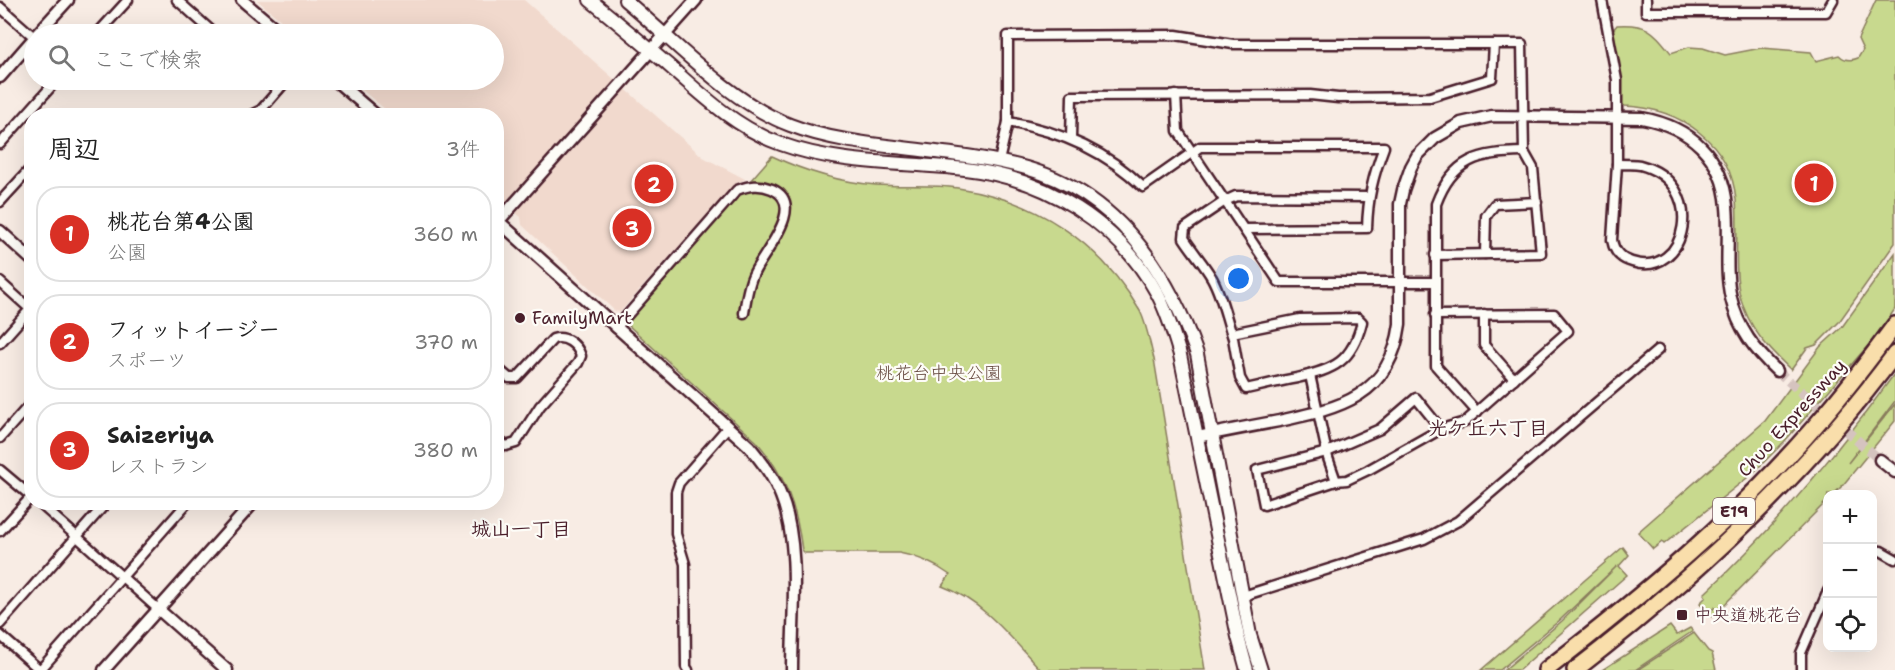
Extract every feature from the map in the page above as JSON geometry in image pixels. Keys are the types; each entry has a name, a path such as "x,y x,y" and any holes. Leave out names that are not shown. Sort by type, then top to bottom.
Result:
{"highway":[{"name":"Chuo Expressway","path":"1546,670 1606,623 1705,538 1759,487 1857,376 1895,325"},
{"name":"E19","path":"1575,670 1617,638 1770,499 1830,435 1872,386 1895,354"}],"main road":[{"path":"590,0 724,113 759,135 802,151 832,157 967,169 998,175 1042,189 1080,209 1117,240 1146,276 1159,297 1180,355 1238,637 1247,670"},
{"path":"625,0 726,88 789,125 834,138 999,161 1048,176 1087,196 1120,222 1146,252 1171,291 1186,322 1197,354 1250,635 1261,670"}],"street":[{"path":"47,24 68,0"},
{"path":"106,24 128,0"},
{"path":"177,0 205,24"},
{"path":"242,0 270,24"},
{"path":"504,214 696,0"},
{"path":"1602,0 1617,80 1617,164 1611,240 1613,248 1625,260 1638,264 1659,260 1676,246 1681,236 1684,224 1680,201 1668,180 1658,173 1639,165 1617,164"},
{"path":"1646,0 1646,12 1826,12 1833,0"},
{"path":"2,12 24,29"},
{"path":"999,161 1008,122 1008,36 1176,35 1233,44 1522,44 1524,152 1533,168 1541,253 1434,255"},
{"path":"1071,139 1072,96 1310,94 1338,98 1430,97 1492,78 1494,44"},
{"path":"0,77 24,50"},
{"path":"32,108 48,90"},
{"path":"263,108 278,90"},
{"path":"347,90 368,108"},
{"path":"1176,95 1178,131 1279,282 1434,282"},
{"path":"1198,437 1336,408 1363,392 1378,378 1389,363 1398,338 1400,204 1406,178 1417,156 1434,138 1461,123 1492,116 1642,118 1670,125 1693,139 1711,158 1726,196 1727,274 1735,311 1749,340 1777,371"},
{"path":"0,144 24,117"},
{"path":"1008,122 1041,128 1071,139 1118,166 1143,187 1200,147 1383,147 1372,177 1368,197 1367,228 1244,229"},
{"path":"1477,412 1436,366 1434,255 1436,204 1441,191 1458,167 1475,157 1496,153 1524,152"},
{"path":"2,196 24,175"},
{"path":"616,327 737,190 746,186 764,186 777,191 782,197 786,210 785,222 752,275 744,313"},
{"path":"1232,333 1300,319 1358,318 1362,322 1358,339 1346,358 1337,365 1321,373 1246,389 1240,378 1232,333 1212,279 1184,238 1185,228 1236,196 1368,197"},
{"path":"1485,254 1488,210 1495,204 1537,202"},
{"path":"504,228 749,446 766,467 774,481 790,525 793,561 792,670"},
{"path":"0,231 24,253"},
{"path":"0,282 24,302"},
{"path":"1484,314 1484,345 1514,379"},
{"path":"1435,315 1554,314 1568,331 1465,422 1441,429 1347,480 1336,481 1264,505 1257,470 1327,453 1380,429 1416,398 1441,429"},
{"path":"0,343 24,316"},
{"path":"504,374 509,378 517,378 553,339 559,337 566,338 579,350 581,356 578,363 540,406 516,443 506,446 504,444"},
{"path":"1243,596 1424,539 1458,521 1658,350"},
{"path":"1310,375 1317,413 1336,481"},
{"path":"0,438 24,411"},
{"path":"688,670 686,667 685,564 676,534 676,492 680,483 727,428"},
{"path":"1880,460 1895,472"},
{"path":"0,470 24,491"},
{"path":"0,531 24,505"},
{"path":"47,510 227,670"},
{"path":"0,624 100,510"},
{"path":"0,635 40,670 181,510"},
{"path":"104,670 247,510"},
{"path":"1877,551 1895,559"},
{"path":"1801,670 1802,653 1824,598"}],"shaded area":[{"path":"257,0 524,0 703,157 745,179 734,185 620,312 615,311 522,225 521,217 504,203 504,108 384,108 362,90 504,90 504,24 285,24"}],"green space":[{"path":"1876,0 1895,0 1895,243 1839,322 1816,345 1807,348 1791,370 1760,337 1748,318 1740,296 1737,272 1736,200 1732,179 1724,161 1713,145 1683,121 1664,113 1622,104 1621,79 1613,30 1617,25 1643,27 1654,34 1671,53 1689,47 1703,48 1725,55 1761,48 1811,52 1816,61 1839,55 1850,60 1858,58 1863,50 1858,39"},
{"name":"桃花台中央公園","path":"772,156 809,171 849,181 876,185 938,186 987,194 1039,214 1063,228 1106,264 1124,286 1145,322 1154,359 1205,670 1041,670 984,611 971,601 942,586 950,575 932,564 899,553 805,553 802,550 793,505 788,492 775,466 756,441 628,325 628,320"},
{"path":"1895,253 1895,309 1878,334 1784,442 1752,474 1664,544 1662,542 1653,549 1638,532 1765,421 1820,347 1842,327"},
{"path":"1895,373 1895,401 1848,463 1895,404 1895,421 1843,485 1838,490 1823,490 1823,505 1712,617 1708,614 1715,607 1708,613 1700,603 1706,597 1704,594 1731,569 1781,515 1851,431"},
{"path":"1623,547 1629,555 1619,566 1627,575 1519,670 1504,670 1562,621 1617,566 1560,620 1500,670 1481,670"},
{"path":"1670,626 1677,635 1690,628 1693,631 1635,670 1602,670"},
{"path":"1694,633 1712,653 1716,670 1637,670"}],"tunnel":[{"path":"1777,371 1880,460"}],"place":[{"name":"桃花台第4公園","path":"1814,183"},
{"name":"フィットイージー","path":"654,184"},
{"name":"Saizeriya","path":"632,228"},
{"name":"FamilyMart","path":"520,318"},
{"name":"中央道桃花台","path":"1682,615"}],"district":[{"name":"光ケ丘六丁目","path":"1488,428"},
{"name":"城山一丁目","path":"521,529"}]}
